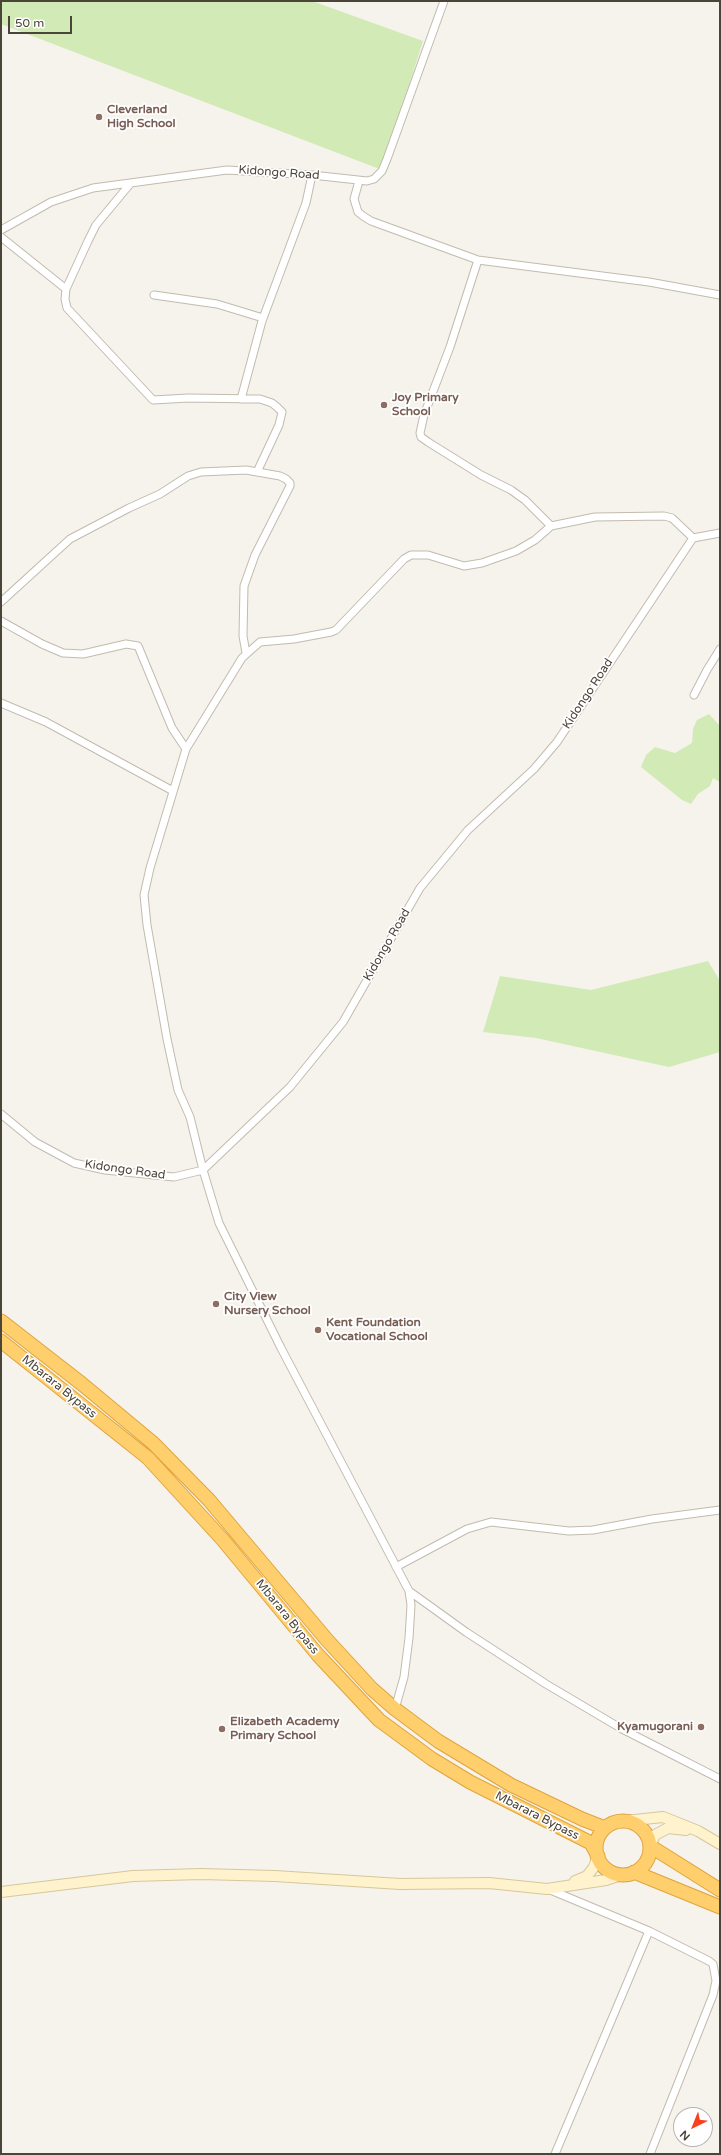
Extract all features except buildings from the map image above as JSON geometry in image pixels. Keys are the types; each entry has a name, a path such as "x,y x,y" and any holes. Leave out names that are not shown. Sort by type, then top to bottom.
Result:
{"highway":[{"name":"Mbarara Bypass","path":"1,1322 82,1384 152,1443 209,1500 327,1640 372,1689 395,1709 438,1741 510,1785 582,1819 605,1828"},
{"name":"Mbarara Bypass","path":"1,1341 148,1458 224,1540 318,1655 379,1720 432,1758 470,1782 591,1843 598,1856"},
{"path":"629,1873 644,1864 648,1859 650,1846 647,1836 642,1828 634,1823 624,1821 611,1824 605,1828 599,1836 596,1846 600,1862 611,1871 629,1873 720,1908"},
{"path":"650,1846 720,1890"}],"main road":[{"path":"624,1821 663,1817 698,1831 720,1844"},
{"path":"650,1846 655,1835 668,1828 698,1831"},
{"path":"566,1885 587,1876 594,1867 598,1856"},
{"path":"1,1892 133,1876 201,1874 275,1876 400,1884 489,1883 547,1889 606,1880 629,1873"}],"street":[{"name":"Kidongo Road","path":"1,230 51,202 93,188 227,170 312,175 359,181 374,179 382,171 444,1"},
{"path":"241,399 264,318 306,203 312,175"},
{"path":"359,181 354,199 358,212 363,216 371,221 478,260 649,282 720,295"},
{"path":"130,184 96,225 66,289 65,299 68,308 153,400 188,398 260,399 272,403 282,412 279,425 257,472"},
{"path":"1,237 66,289"},
{"path":"478,260 450,347 424,415 420,433 421,437 481,475 511,490 525,500 551,526"},
{"path":"154,295 217,304 264,318"},
{"path":"1,602 70,539 89,528 160,494 188,476 207,471 246,470 257,472 286,479 290,483 290,486 255,555 244,586 243,636 246,653"},
{"path":"395,1709 404,1677 409,1638 411,1605 409,1592 281,1348 219,1223 203,1170 190,1117 176,1082 148,932 144,895 150,868 186,749 246,653 260,642 267,640 294,639 336,630 404,559 411,555 428,555 464,566 482,563 516,551 535,540 551,526 595,518 657,515 672,518 693,538 720,534"},
{"name":"Kidongo Road","path":"1,1114 35,1142 74,1163 105,1170 174,1177 203,1170 290,1087 343,1022 420,888 468,830 534,769 557,742 693,538"},
{"path":"1,621 63,653 84,654 126,644 138,646 172,728 186,749"},
{"path":"694,695 720,649"},
{"path":"1,703 46,722 173,791"},
{"path":"396,1567 467,1529 485,1523 569,1531 593,1530 652,1519 720,1510"},
{"path":"409,1592 466,1632 546,1684 622,1729 720,1778"},
{"path":"547,1889 649,1931 713,1964 718,1981 650,2154"},
{"path":"555,2154 649,1931"}],"green space":[{"path":"1,1 312,1 423,41 382,170 1,24"},
{"path":"709,714 720,726 720,782 713,778 710,786 698,794 691,804 682,800 641,767 646,755 655,747 675,753 692,743 693,729 697,720"},
{"path":"708,961 720,981 720,1052 669,1067 536,1038 483,1032 500,976 591,990"}],"place":[{"name":"Cleverland High School","path":"99,117"},
{"name":"Joy Primary School","path":"384,405"},
{"name":"City View Nursery School","path":"216,1304"},
{"name":"Kent Foundation Vocational School","path":"318,1330"},
{"name":"Kyamugorani","path":"701,1727"},
{"name":"Elizabeth Academy Primary School","path":"222,1729"}]}
